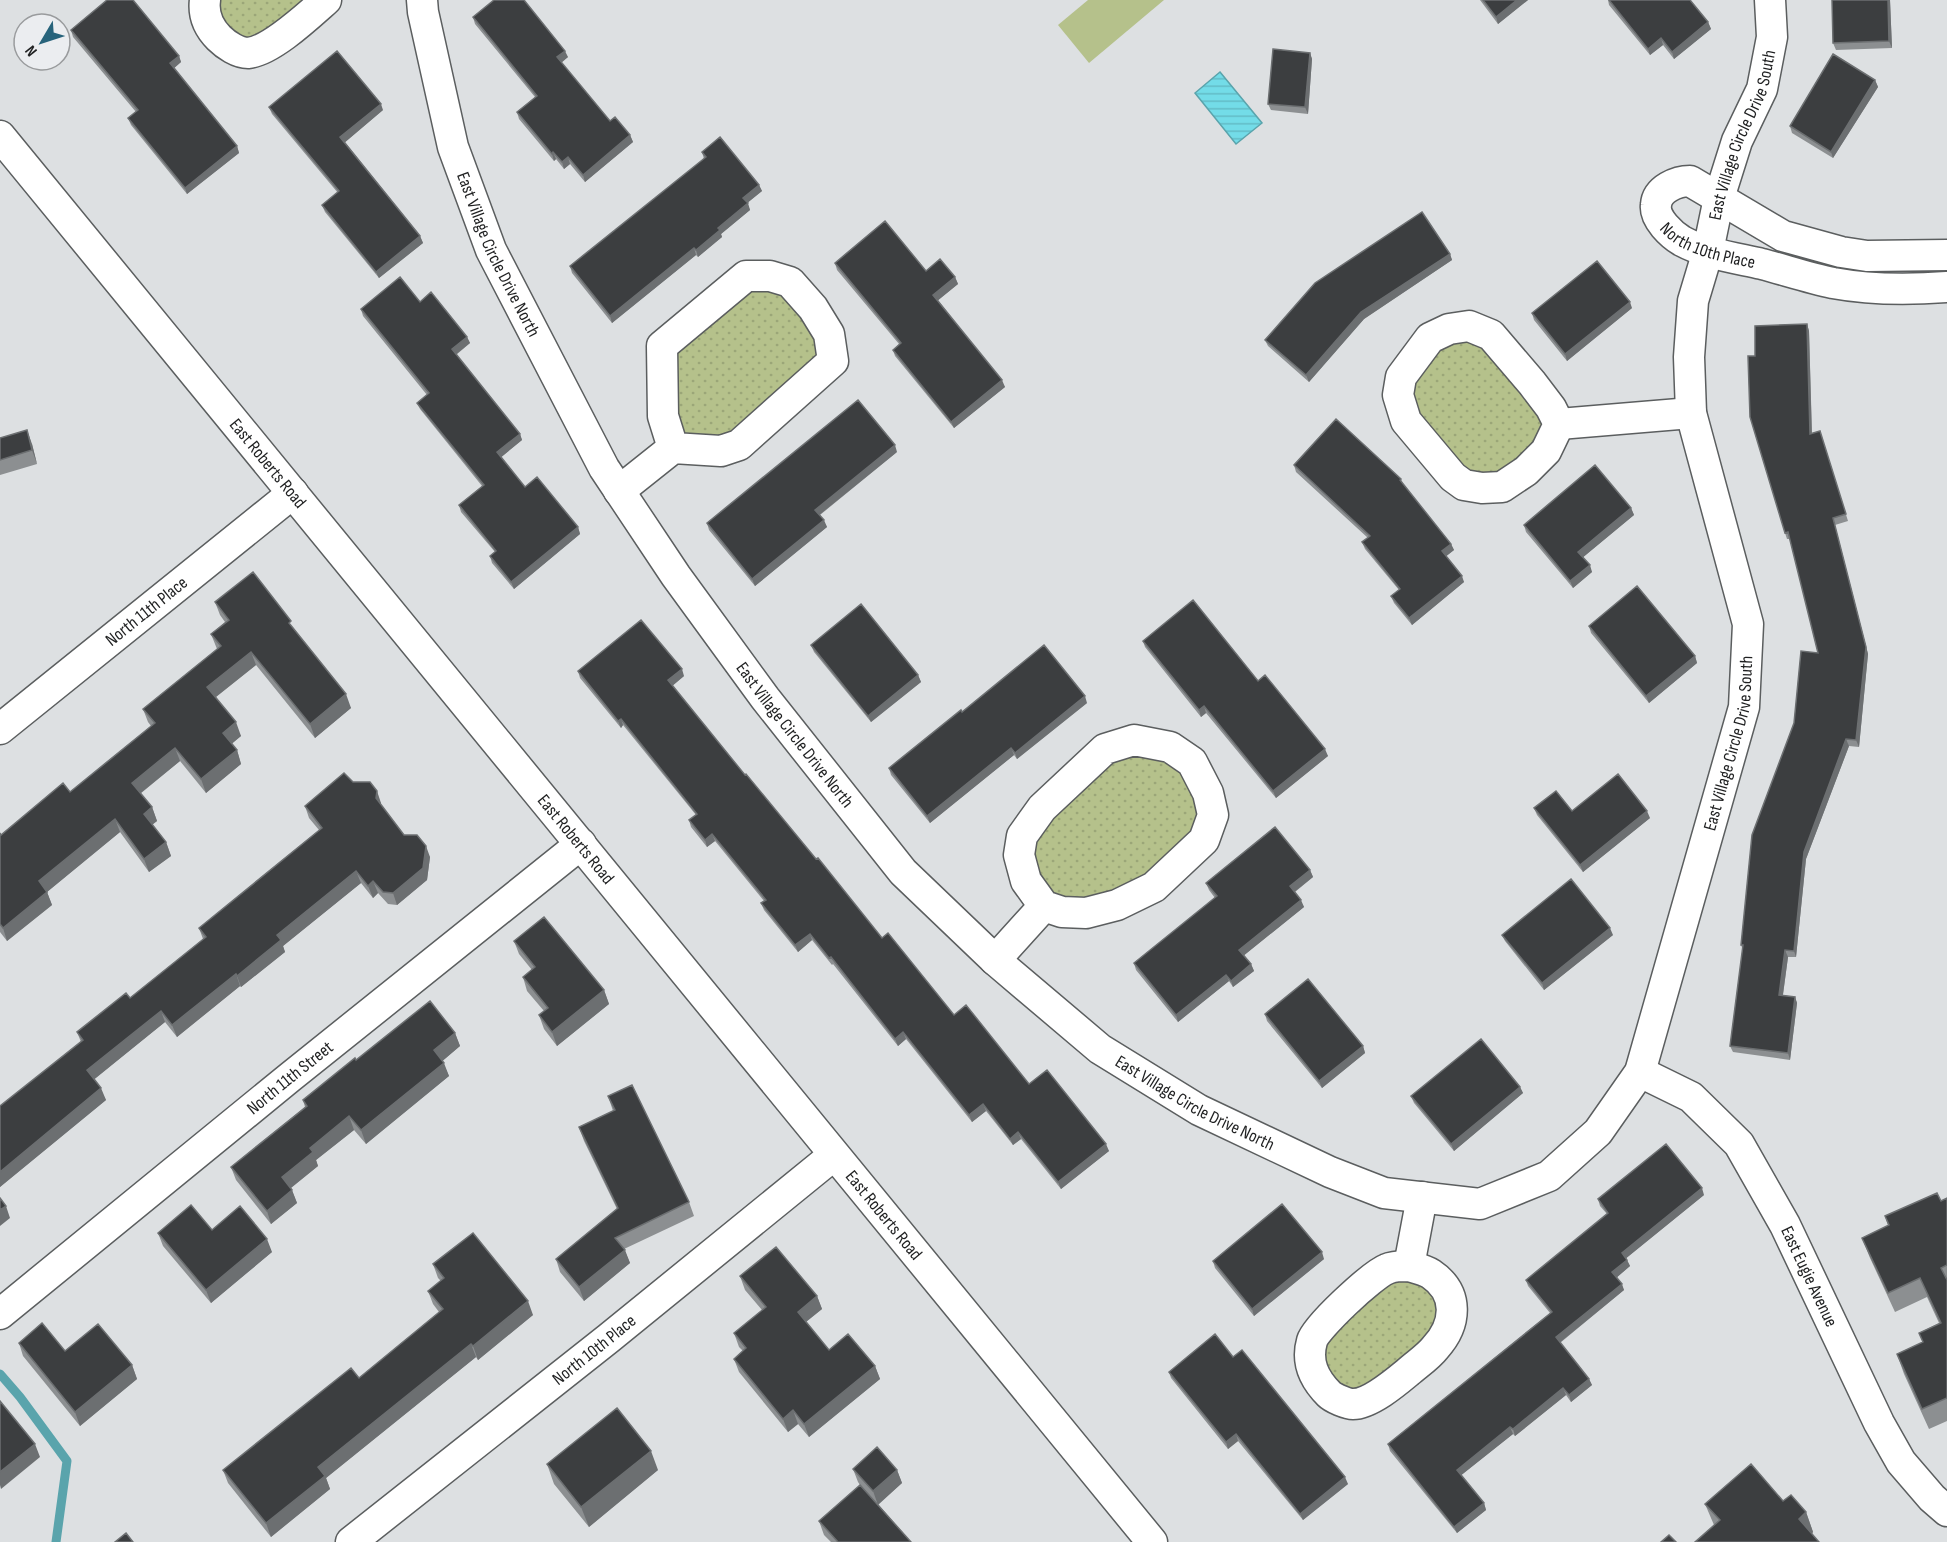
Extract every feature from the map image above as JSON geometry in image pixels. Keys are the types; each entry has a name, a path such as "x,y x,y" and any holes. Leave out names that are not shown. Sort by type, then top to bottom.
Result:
{"street":[{"path":"205,0 204,9 212,30 227,45 248,53 286,34 326,0"},
{"name":"East Village Circle Drive North","path":"422,0 453,147 491,250 604,468 676,576 765,698 903,872 994,960 1100,1049 1199,1110 1330,1172 1384,1193 1480,1204 1550,1176 1598,1132 1640,1072"},
{"name":"East Village Circle Drive South","path":"1640,1072 1744,707 1748,624 1691,413 1689,357 1694,301 1708,251 1719,198 1737,141 1762,89 1772,38 1770,0"},
{"name":"East Roberts Road","path":"0,136 1152,1542"},
{"name":"North 10th Place","path":"1935,288 1890,290 1832,282 1708,251 1681,240 1675,235 1658,217 1656,206 1660,195 1667,188 1680,181 1690,181 1783,236 1841,252 1866,256 1938,256"},
{"path":"619,491 673,448 721,451 739,445 833,361 829,334 813,308 790,282 770,276 746,276 662,346 663,416 673,448"},
{"path":"1469,326 1491,335 1532,383 1551,408 1559,424 1546,451 1526,471 1502,487 1482,488 1464,485 1453,477 1406,421 1398,395 1401,376 1430,338 1449,329 1469,326"},
{"path":"1559,424 1691,413"},
{"name":"North 11th Place","path":"0,729 293,494"},
{"path":"1134,740 1170,747 1192,762 1208,793 1213,815 1204,840 1154,887 1117,905 1086,913 1062,912 1044,906 1026,881 1019,855 1022,836 1042,808 1105,749 1134,740"},
{"name":"North 11th Street","path":"0,1314 581,844"},
{"path":"994,960 1044,906"},
{"name":"East Eugie Avenue","path":"1640,1072 1692,1097 1739,1144 1785,1225 1879,1423 1901,1462 1932,1498 1947,1511"},
{"name":"North 10th Place","path":"351,1542 834,1155"},
{"path":"1409,1266 1422,1197"},
{"path":"1409,1266 1430,1273 1450,1295 1453,1309 1447,1329 1436,1348 1391,1386 1373,1397 1353,1404 1332,1397 1317,1382 1310,1360 1312,1339 1325,1322 1367,1283 1388,1268 1409,1266"}],"green space":[{"path":"205,0 326,0 248,53"},
{"path":"1088,0 1164,0 1089,63 1058,25"},
{"path":"746,276 790,282 833,361 739,445 673,448 662,346"},
{"path":"1469,326 1551,408 1546,451 1482,488 1406,421 1401,377"},
{"path":"1170,747 1213,815 1154,887 1044,906 1022,836 1105,749"},
{"path":"1409,1266 1453,1309 1391,1386 1332,1397 1312,1339"}],"water":[{"path":"1220,72 1262,123 1236,144 1195,93"}],"building":[{"path":"107,0 133,0 179,56 170,63 237,146 185,188 128,118 138,110 72,29"},
{"path":"494,0 524,0 565,51 557,57 610,121 615,117 630,135 583,175 568,157 562,162 553,152 552,154 517,112 537,96 473,17"},
{"path":"1483,0 1517,0 1496,17"},
{"path":"1609,0 1690,0 1708,22 1672,52 1661,38 1648,49"},
{"path":"1832,0 1888,0 1889,41 1833,43"},
{"path":"1273,49 1310,53 1305,107 1268,104"},
{"path":"337,51 381,104 340,137 420,236 376,272 322,205 339,191 269,107"},
{"path":"1833,54 1875,80 1831,152 1790,126"},
{"path":"720,137 759,185 743,198 748,203 696,250 694,248 610,316 570,266 706,157 702,152"},
{"path":"1422,212 1450,254 1361,312 1306,375 1265,340 1315,283"},
{"path":"885,221 926,271 940,259 955,277 933,295 1002,380 951,422 893,350 901,343 835,263"},
{"path":"1597,261 1630,302 1565,354 1532,313"},
{"path":"400,277 420,302 431,292 467,337 452,349 520,434 497,452 525,487 537,477 578,527 511,582 490,556 496,551 459,505 484,485 417,403 429,393 361,309"},
{"path":"1807,324 1810,434 1820,431 1846,514 1833,518 1866,647 1856,740 1846,739 1804,852 1794,951 1785,950 1779,995 1795,997 1788,1053 1730,1046 1743,945 1741,945 1752,835 1794,723 1801,651 1818,653 1788,532 1785,533 1750,417 1748,356 1755,356 1755,326"},
{"path":"858,400 895,445 815,510 824,520 752,579 707,523"},
{"path":"1336,419 1401,479 1451,544 1442,551 1462,576 1409,618 1391,596 1400,589 1362,542 1370,536 1294,465"},
{"path":"27,430 32,450 0,460 0,438"},
{"path":"1595,465 1631,508 1578,552 1590,565 1570,581 1524,525"},
{"path":"253,572 291,621 289,623 346,694 310,724 251,652 207,687 236,722 223,733 237,750 201,779 175,748 132,783 152,807 144,814 166,842 144,859 115,819 39,881 47,892 3,928 0,924 0,833 1,835 63,783 70,792 155,723 143,709 221,646 211,634 229,620 215,602"},
{"path":"1637,586 1695,656 1646,696 1589,626"},
{"path":"1193,600 1258,681 1265,675 1325,749 1273,791 1204,706 1199,710 1143,641"},
{"path":"861,604 918,675 868,716 811,645"},
{"path":"641,620 682,669 668,680 745,775 816,859 818,858 882,938 888,933 954,1015 966,1005 1029,1084 1047,1070 1106,1144 1058,1182 1018,1132 1010,1139 983,1104 969,1115 903,1032 895,1039 831,957 829,958 810,934 795,945 761,903 766,900 712,834 705,840 689,820 697,814 621,719 618,721 578,671"},
{"path":"1044,645 1085,696 1015,753 1011,748 927,816 889,768"},
{"path":"344,773 353,782 370,782 377,791 376,798 404,835 417,835 426,846 423,868 393,893 383,892 373,881 368,886 356,871 277,935 281,940 172,1025 161,1011 87,1070 101,1088 0,1172 0,1106 83,1040 77,1032 126,993 130,998 206,937 199,928 322,828 305,806"},
{"path":"1618,774 1647,811 1580,865 1534,808 1556,791 1572,811"},
{"path":"1275,827 1310,870 1290,886 1301,900 1239,950 1251,964 1231,981 1226,975 1176,1015 1134,963 1217,896 1206,883"},
{"path":"1571,879 1610,928 1542,983 1502,935"},
{"path":"544,917 604,990 552,1032 539,1015 548,1008 523,977 535,967 514,941"},
{"path":"1308,979 1363,1046 1319,1081 1265,1014"},
{"path":"430,1001 455,1033 434,1050 444,1063 361,1130 349,1116 310,1148 313,1152 282,1177 292,1190 267,1211 231,1167 307,1106 303,1100"},
{"path":"1481,1039 1520,1087 1451,1144 1411,1096"},
{"path":"632,1085 689,1202 615,1238 625,1250 579,1287 556,1259 618,1208 579,1127 615,1110 608,1096"},
{"path":"1666,1144 1702,1188 1622,1253 1627,1260 1612,1272 1622,1284 1556,1337 1589,1379 1569,1395 1563,1388 1513,1429 1510,1427 1457,1470 1484,1503 1454,1527 1388,1444 1552,1312 1526,1280 1608,1213 1598,1199"},
{"path":"1937,1193 1941,1201 1947,1198 1947,1265 1941,1268 1947,1280 1947,1398 1922,1409 1897,1354 1923,1342 1919,1333 1941,1323 1920,1278 1888,1293 1862,1238 1889,1225 1885,1216"},
{"path":"0,1198 6,1206 0,1210"},
{"path":"1282,1204 1322,1252 1252,1309 1213,1261"},
{"path":"191,1205 212,1230 240,1206 267,1239 206,1290 158,1233"},
{"path":"473,1233 528,1301 318,1467 325,1476 266,1523 223,1470 351,1368 359,1378 443,1309 428,1291 444,1278 433,1264"},
{"path":"776,1247 817,1296 798,1312 829,1350 848,1334 875,1366 804,1424 793,1410 783,1419 734,1359 746,1348 734,1333 766,1307 740,1276"},
{"path":"42,1323 65,1351 98,1324 132,1365 75,1412 19,1343"},
{"path":"1215,1334 1233,1357 1242,1350 1345,1477 1300,1514 1236,1434 1226,1442 1169,1372"},
{"path":"0,1401 35,1444 0,1472"},
{"path":"617,1408 651,1451 581,1507 547,1464"},
{"path":"877,1447 897,1470 873,1491 853,1469"},
{"path":"1751,1464 1783,1501 1791,1495 1806,1512 1799,1519 1819,1542 1695,1542 1720,1520 1705,1504"},
{"path":"860,1485 911,1542 838,1542 819,1521"},
{"path":"126,1533 133,1542 115,1542"},
{"path":"1669,1535 1676,1542 1661,1542"}],"waterway":[{"path":"0,1374 20,1397 67,1461 56,1542"}]}
